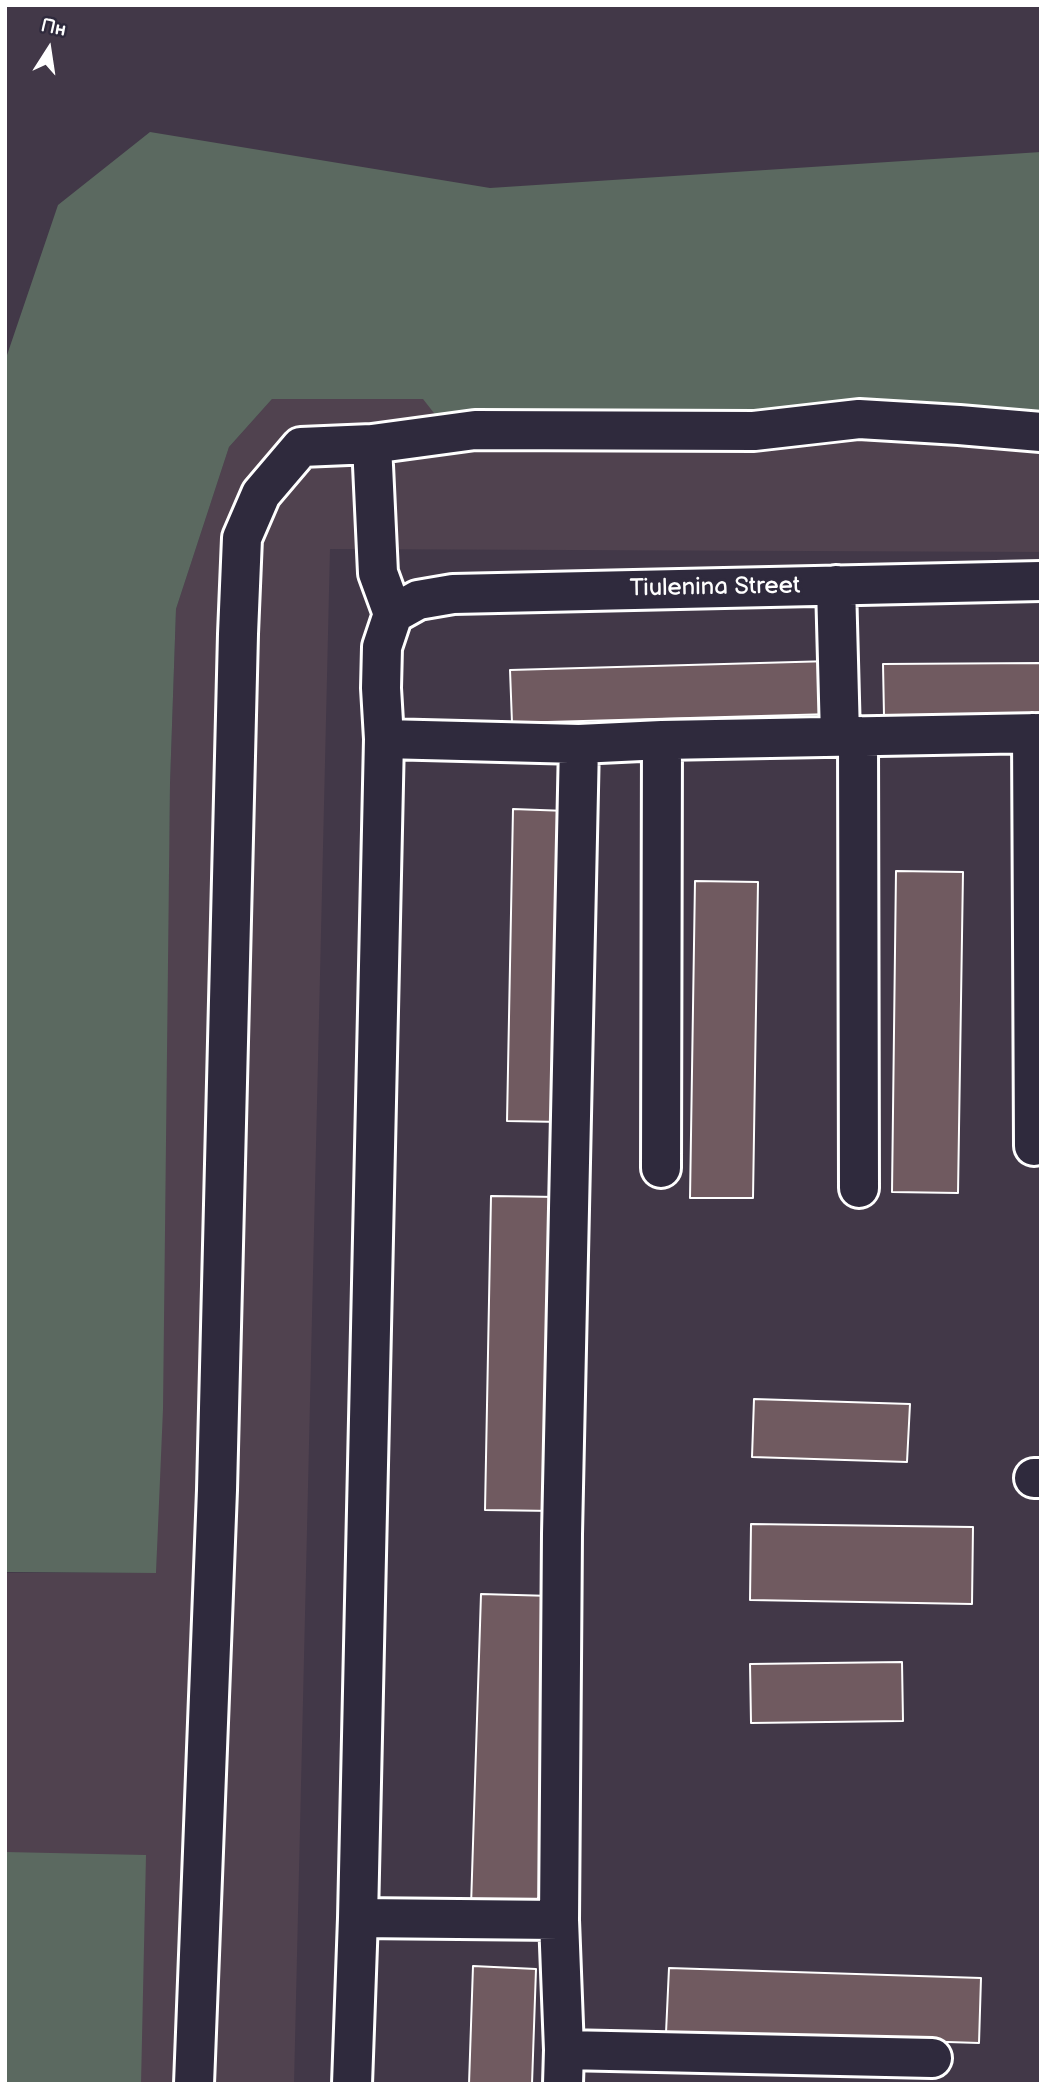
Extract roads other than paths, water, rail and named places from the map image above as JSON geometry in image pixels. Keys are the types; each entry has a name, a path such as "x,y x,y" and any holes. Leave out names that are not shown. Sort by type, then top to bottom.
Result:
{"street":[{"path":"194,2084 217,1490 242,538 261,494 301,447 372,444 475,430 754,431 859,419 1041,432"},
{"path":"352,2084 384,739 382,647 393,614 378,573 372,444"},
{"name":"Tiulenina Street","path":"393,614 418,600 453,594 1041,581"},
{"path":"836,585 849,736 859,1188"},
{"path":"384,739 579,744 1036,733 1034,1146"},
{"path":"661,1168 662,740"},
{"path":"579,744 562,1534 559,1920 563,2067 932,2058"},
{"path":"358,1917 559,1920"}]}
